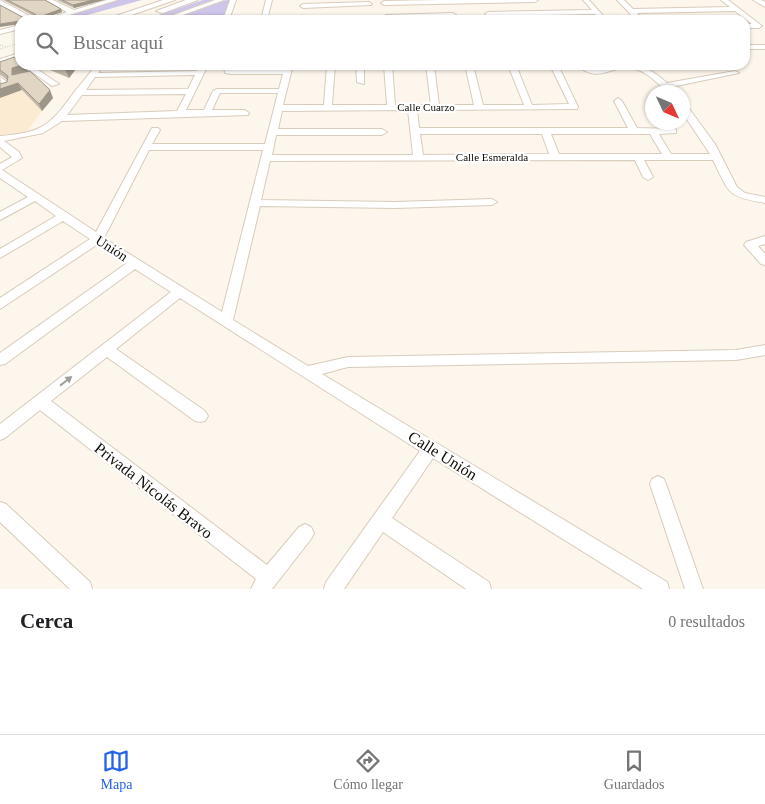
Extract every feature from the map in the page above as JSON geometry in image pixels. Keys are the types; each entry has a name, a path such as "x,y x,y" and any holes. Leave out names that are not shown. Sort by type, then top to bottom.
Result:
{"main road":[{"path":"124,15 171,0"},
{"path":"148,15 194,0"},
{"path":"0,62 15,58"}],"street":[{"path":"48,0 73,12"},
{"path":"63,15 103,1 114,0"},
{"path":"178,15 221,0"},
{"path":"228,15 233,0"},
{"path":"265,15 268,0"},
{"path":"385,15 383,2 536,0"},
{"path":"586,0 600,15"},
{"path":"620,0 634,15"},
{"path":"724,0 745,15"},
{"path":"756,0 765,5"},
{"path":"447,1 452,15"},
{"path":"482,1 489,15"},
{"path":"0,2 24,15"},
{"path":"304,3 369,2 370,15"},
{"path":"630,11 737,9"},
{"path":"533,15 597,12"},
{"path":"750,18 759,26 750,25"},
{"path":"0,32 15,28"},
{"path":"750,47 765,47"},
{"path":"34,70 55,84"},
{"path":"0,139 24,137 47,129 61,118 96,70"},
{"path":"92,75 184,70"},
{"path":"180,113 202,70"},
{"path":"228,70 231,72 269,70"},
{"path":"226,322 288,70"},
{"path":"328,108 331,70"},
{"path":"360,70 361,82"},
{"path":"388,70 390,107"},
{"path":"431,70 435,107"},
{"path":"471,70 480,107"},
{"path":"514,70 528,107"},
{"name":"Calle Cuarzo","path":"279,108 574,107 556,70"},
{"path":"644,70 650,72 664,85"},
{"path":"29,76 38,73"},
{"path":"686,85 735,74"},
{"path":"0,79 7,86 0,89"},
{"path":"207,113 217,90 282,91"},
{"path":"78,93 191,91"},
{"path":"618,101 634,131"},
{"path":"412,107 418,157"},
{"path":"61,118 180,113 245,113"},
{"path":"690,117 716,157 733,189 742,196 765,200"},
{"path":"0,304 98,239 155,130"},
{"path":"545,130 554,157"},
{"path":"415,131 673,131"},
{"path":"653,131 668,157"},
{"path":"273,132 382,132"},
{"path":"0,143 16,154 17,158 0,168"},
{"name":"Calle Esmeralda","path":"147,147 418,157 716,157"},
{"path":"638,157 648,177"},
{"name":"Unión","path":"3,179 35,197 226,322"},
{"path":"0,217 35,197"},
{"path":"256,203 395,205 492,202"},
{"path":"0,254 63,216"},
{"path":"765,240 750,245 765,261"},
{"path":"0,360 135,263"},
{"path":"0,433 180,292"},
{"name":"Calle Unión","path":"226,322 660,589"},
{"path":"106,349 200,416"},
{"path":"308,372 348,362 736,355 765,350"},
{"name":"Privada Nicolás Bravo","path":"40,401 264,584"},
{"path":"333,589 431,448"},
{"path":"658,484 694,589"},
{"path":"0,510 83,589"},
{"path":"382,521 482,589"},
{"path":"264,584 305,534"}],"path":[{"path":"0,45 3,50"},
{"path":"0,49 3,50 15,45"}],"shaded area":[{"path":"118,0 142,0 87,15 68,15"},
{"path":"203,0 217,0 174,15 158,15"},
{"path":"227,0 231,0 226,15 184,15"},
{"path":"22,90 42,111 25,134 0,135 0,98"}],"building":[{"path":"7,0 45,0 61,9 45,15 35,14"},
{"path":"62,0 93,0 73,5"},
{"path":"0,5 19,15 15,15 15,22 0,24"},
{"path":"14,57 15,67 12,68 12,75 30,71 50,90 39,104 18,83 0,89 0,84 7,82 8,76 0,70 0,62"}]}
